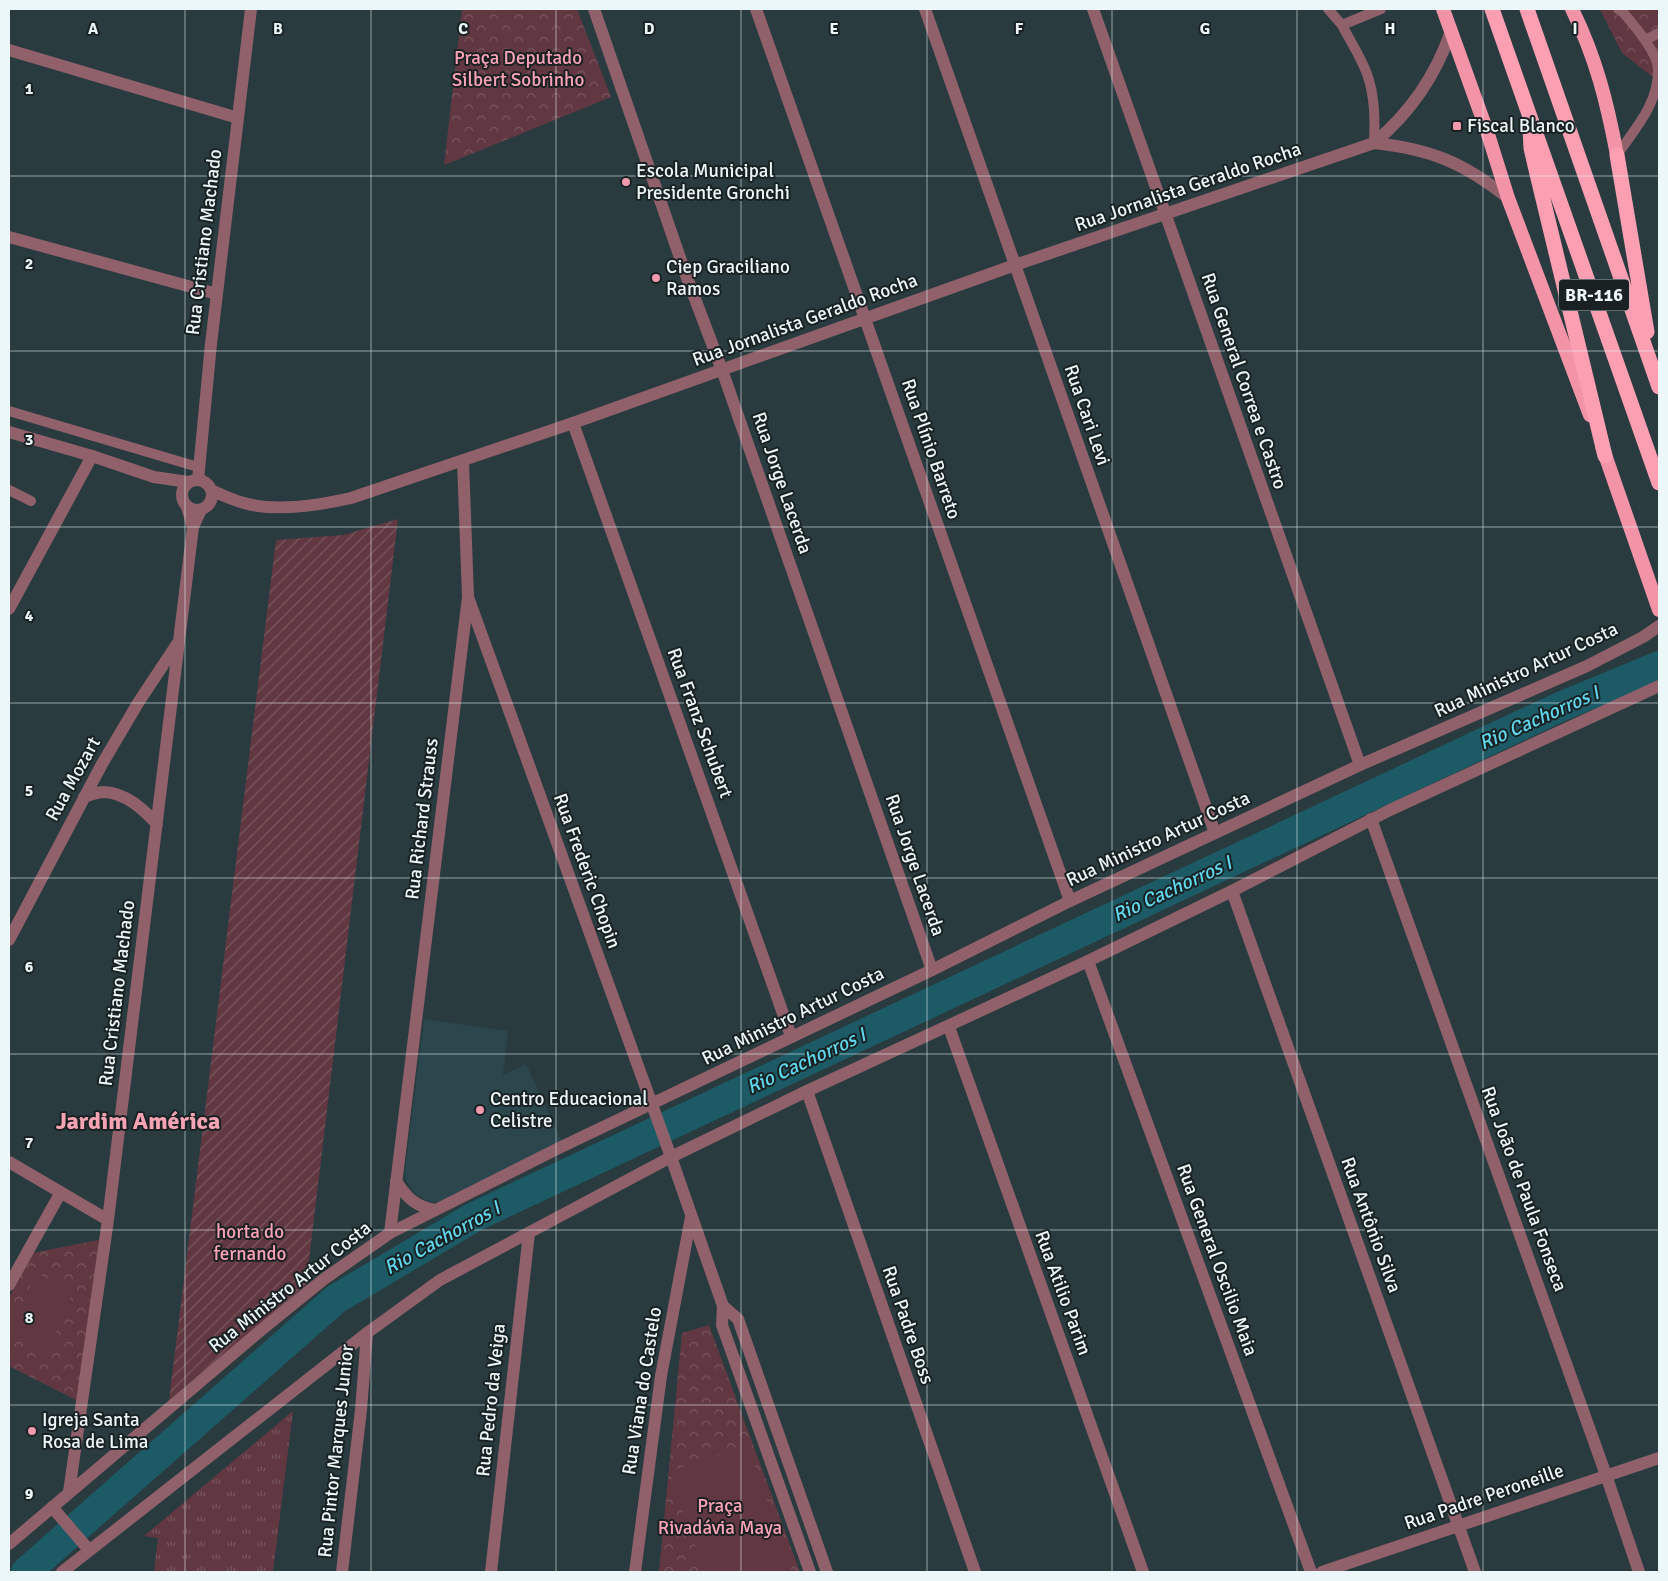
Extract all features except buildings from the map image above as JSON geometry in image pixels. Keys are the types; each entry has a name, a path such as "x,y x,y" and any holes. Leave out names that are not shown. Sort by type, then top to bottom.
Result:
{"highway":[{"name":"BR-116","path":"1443,9 1487,131 1508,198 1606,456 1659,610"},
{"name":"BR-116","path":"1492,9 1659,483"},
{"name":"BR-116","path":"1527,9 1659,387"},
{"path":"1572,9 1585,36 1601,79 1617,155 1652,368"},
{"path":"1528,108 1531,148 1606,456"}],"street":[{"name":"Rua Cristiano Machado","path":"195,476 251,9"},
{"name":"Rua Jorge Lacerda","path":"594,9 932,970"},
{"name":"Rua Plínio Barreto","path":"756,9 1070,902"},
{"name":"Rua Cari Levi","path":"925,9 1215,833"},
{"name":"Rua General Correa e Castro","path":"1093,9 1360,765"},
{"name":"Rua Jornalista Geraldo Rocha","path":"212,491 244,503 278,507 304,506 352,498 573,423 1015,265 1374,143 1399,120 1420,93 1438,64 1451,31"},
{"path":"9,50 238,118"},
{"name":"Rua Jornalista Geraldo Rocha","path":"1374,143 1414,148 1446,158 1476,175 1508,198"},
{"path":"9,237 217,294"},
{"name":"Rua Franz Schubert","path":"573,423 791,1036"},
{"path":"9,432 92,456 154,477 195,476 207,483 212,491 212,499 205,508 194,510 154,477"},
{"path":"9,609 92,456"},
{"name":"Rua Richard Strauss","path":"390,1232 468,597 463,461"},
{"path":"185,503 183,490 195,476"},
{"name":"Rua Cristiano Machado","path":"185,503 193,527"},
{"name":"Rua Jornalista Geraldo Rocha","path":"205,508 244,503"},
{"name":"Rua Cristiano Machado","path":"69,1492 108,1220 193,527 205,508"},
{"name":"Rua Frederic Chopin","path":"468,597 723,1306"},
{"name":"Rua Ministro Artur Costa","path":"9,1544 56,1512 69,1492 280,1314 324,1279 390,1232 560,1148 654,1111 791,1036 1215,833 1360,765 1587,666 1643,637 1659,626"},
{"name":"Rua Mozart","path":"9,940 102,764 138,703 179,641"},
{"path":"62,1572 367,1333 440,1280 671,1157 806,1091 1088,961 1232,891 1371,820 1659,686"},
{"path":"84,797 102,792 118,795 146,812 157,824"},
{"name":"Rua João de Paula Fonseca","path":"1371,820 1639,1572"},
{"name":"Rua Antônio Silva","path":"1232,891 1475,1572"},
{"name":"Rua General Oscilio Maia","path":"1088,961 1311,1572"},
{"name":"Rua Atilio Parim","path":"949,1026 1143,1572"},
{"name":"Rua Padre Boss","path":"806,1091 975,1572"},
{"path":"9,1162 108,1220"},
{"path":"396,1181 411,1201 422,1208 435,1210"},
{"path":"9,1285 61,1192"},
{"name":"Rua Viana do Castelo","path":"635,1572 660,1376 692,1216"},
{"name":"Rua Pedro da Veiga","path":"491,1572 529,1233"},
{"path":"723,1306 722,1325 810,1572"},
{"path":"723,1306 738,1319 827,1572"},
{"name":"Rua Pintor Marques Junior","path":"342,1572 361,1410 367,1333"},
{"name":"Rua Padre Peroneille","path":"1322,1572 1659,1458"},
{"path":"56,1512 89,1550"}],"lane":[{"path":"1328,9 1342,25 1366,73 1375,118 1374,143"},
{"path":"1342,25 1381,9"},
{"path":"1617,155 1645,115 1654,98 1659,67 1645,40 1620,9"},
{"path":"1645,40 1659,33"},
{"path":"9,411 195,476"},
{"path":"9,490 31,501"}],"shaded area":[{"name":"Centro Educacional Celistre","path":"424,1019 508,1031 503,1075 526,1064 564,1146 443,1201 429,1202 415,1193 406,1181 405,1170"}],"green space":[{"name":"Praça Deputado Silbert Sobrinho","path":"462,9 577,9 611,97 444,165"},
{"path":"1600,9 1659,9 1659,82 1622,53"},
{"name":"horta do fernando","path":"398,519 306,1285 169,1400 276,540 343,535"},
{"path":"99,1240 80,1402 9,1366 9,1298 32,1253"},
{"path":"36,1273 74,1290 48,1350 10,1333"},
{"name":"Praça Rivadávia Maya","path":"709,1325 800,1572 659,1572 682,1333"},
{"path":"293,1411 273,1572 154,1572 158,1538 144,1536"},
{"path":"747,1445 792,1572 705,1572 669,1472"}],"waterway":[{"name":"Rio Cachorros I","path":"26,1572 336,1299 474,1217 1562,706 1659,666"}],"place":[{"name":"Fiscal Blanco","path":"1457,126"},
{"name":"Escola Municipal Presidente Gronchi","path":"626,182"},
{"name":"Ciep Graciliano Ramos","path":"656,278"},
{"name":"Centro Educacional Celistre","path":"480,1110"},
{"name":"Igreja Santa Rosa de Lima","path":"32,1431"}],"district":[{"name":"Jardim América","path":"138,1121"}]}
